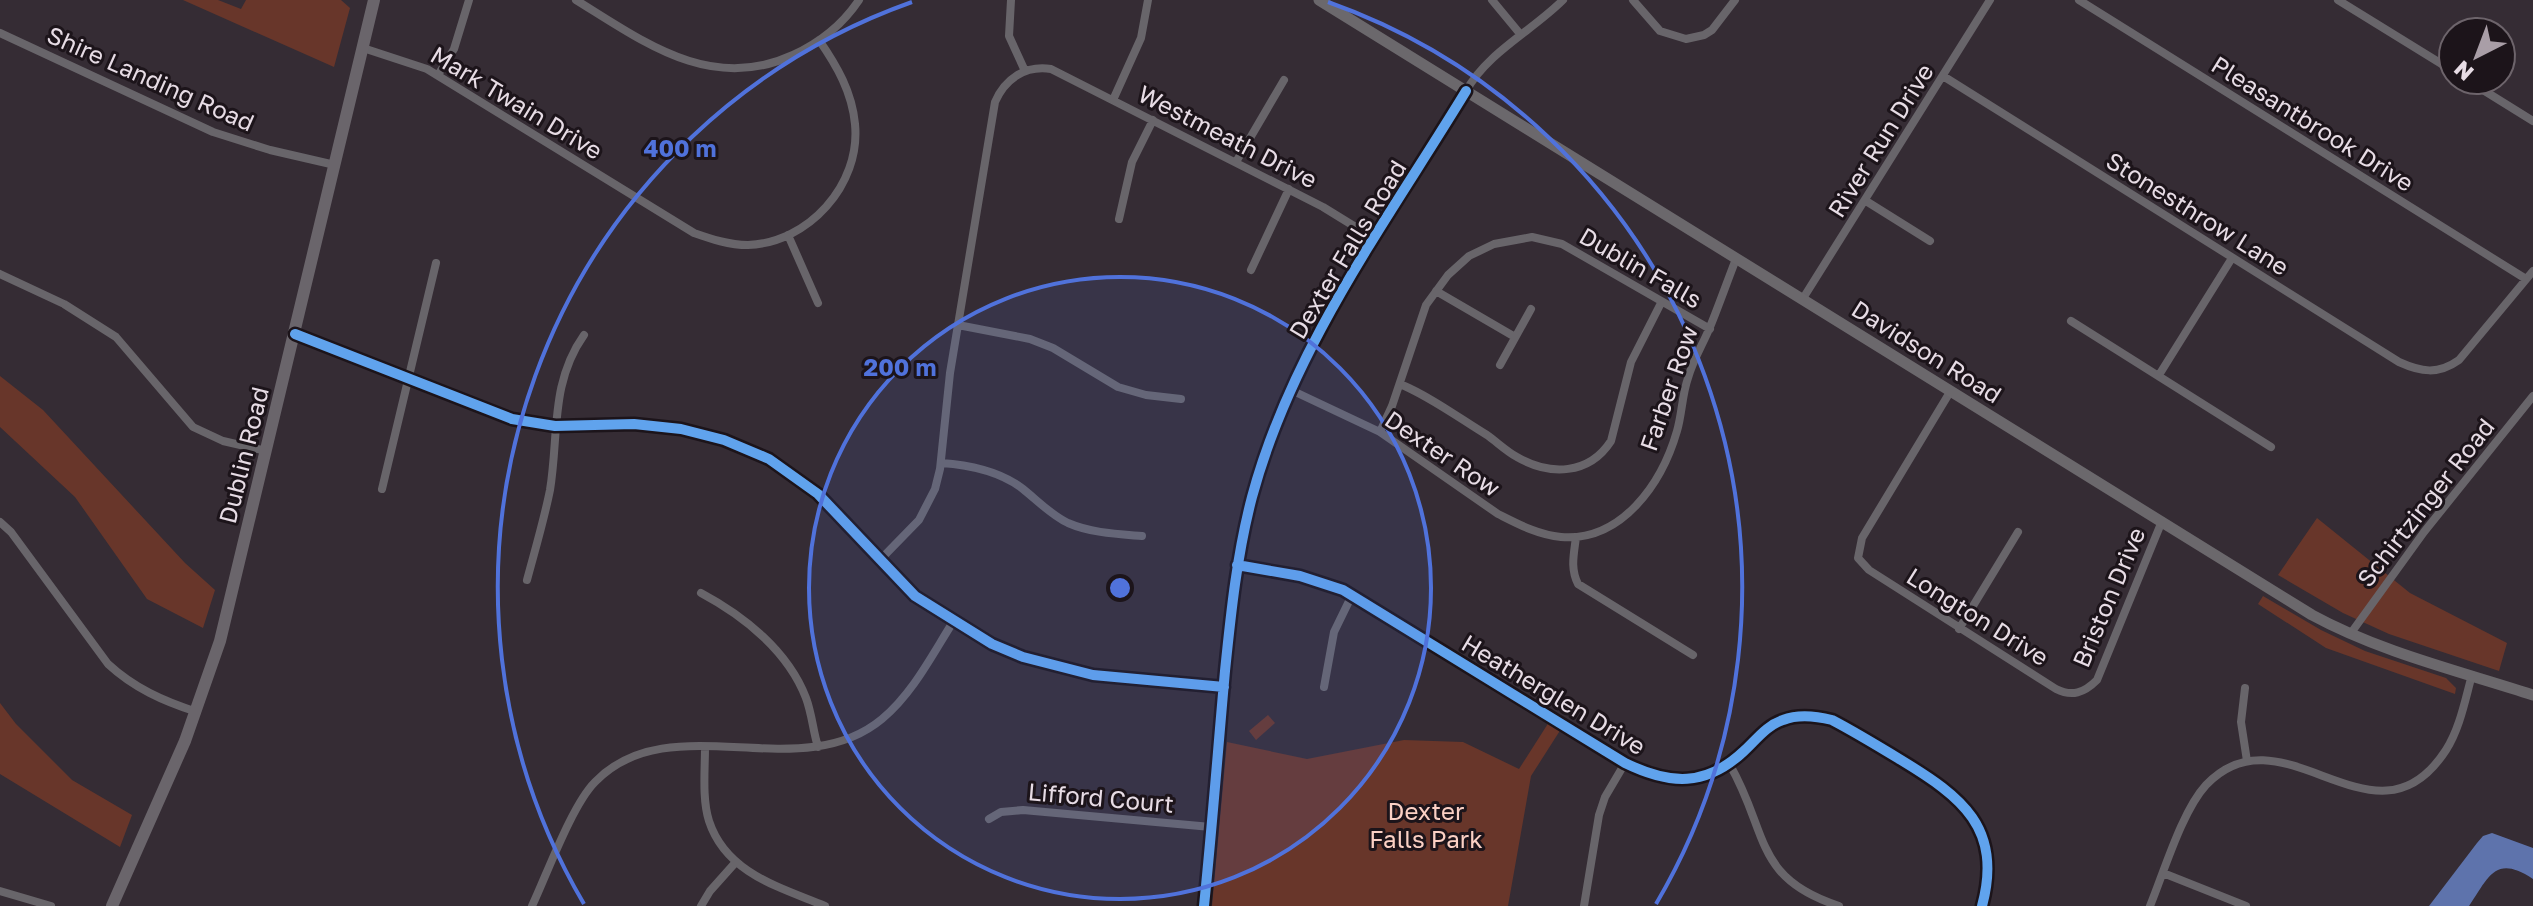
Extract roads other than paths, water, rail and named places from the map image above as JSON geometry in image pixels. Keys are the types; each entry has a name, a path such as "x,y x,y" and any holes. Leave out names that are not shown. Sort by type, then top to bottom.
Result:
{"main road":[{"name":"Dublin Road","path":"112,906 197,712 220,641 374,0"},
{"name":"Davidson Road","path":"1319,0 2312,615 2351,633 2533,695"}],"street":[{"path":"438,75 458,38 469,0"},
{"path":"576,0 592,4 650,45 677,58 705,67 751,68 787,58 819,40 842,21 859,0"},
{"path":"879,561 919,520 935,489 995,102 1004,85 1025,71 1009,36 1011,0"},
{"path":"1113,100 1141,38 1148,0"},
{"path":"1492,0 1521,35"},
{"path":"1466,91 1475,75 1563,0"},
{"path":"1633,0 1660,31 1686,39 1712,30 1735,0"},
{"name":"River Run Drive","path":"1802,300 1990,0"},
{"name":"Pleasantbrook Drive","path":"2079,0 2526,279"},
{"path":"2338,0 2437,61"},
{"name":"Shire Landing Road","path":"0,33 213,132 250,145 335,165"},
{"name":"Mark Twain Drive","path":"363,48 413,62 438,75 694,233 721,242 748,245 788,235 809,224 828,205 847,173 854,148 855,123 850,98 836,66 819,40"},
{"name":"Westmeath Drive","path":"1025,71 1041,67 1059,73 1289,189 1375,239"},
{"name":"Stonesthrow Lane","path":"1943,76 2399,362 2420,371 2436,371 2459,360 2526,279"},
{"path":"1236,162 1284,80"},
{"name":"Dexter Falls Road","path":"1204,906 1237,565 1252,496 1291,390 1330,313 1466,91"},
{"path":"2493,96 2533,121"},
{"path":"1119,219 1132,162 1153,120"},
{"path":"1251,270 1289,189"},
{"path":"1866,201 1930,241"},
{"path":"788,235 818,303"},
{"name":"Dublin Falls","path":"1380,432 1400,384 1426,305 1448,275 1469,256 1494,244 1532,237 1562,244 1710,329"},
{"path":"2159,375 2232,258"},
{"name":"Farber Row","path":"1576,537 1616,522 1634,510 1647,494 1664,464 1677,429 1688,375 1710,329 1736,259"},
{"path":"382,489 436,263"},
{"path":"2526,279 2533,271"},
{"path":"0,274 64,304 116,337 193,427 223,441 266,451"},
{"path":"1436,291 1515,337"},
{"path":"1400,384 1426,397 1516,457 1542,468 1559,471 1576,468 1592,461 1611,441 1631,362 1661,303"},
{"path":"1500,365 1531,309"},
{"path":"2071,321 2271,447"},
{"path":"958,325 1030,339 1065,355 1118,387 1146,395 1181,399"},
{"path":"295,334 512,419 555,426 634,424 681,429 724,440 769,459 818,494 915,596 953,622 1023,657 1093,675 1224,687"},
{"path":"527,580 549,492 555,426 566,365 584,335"},
{"name":"Dexter Row","path":"1291,390 1380,432 1498,514 1539,532 1576,537"},
{"name":"Longton Drive","path":"1950,392 1862,538 1857,552 1862,564 1959,629 2065,694 2080,693 2089,688"},
{"name":"Schirtzinger Road","path":"2351,633 2424,532 2533,396"},
{"path":"941,463 989,471 1005,478 1055,515 1078,527 1142,536"},
{"name":"Briston Drive","path":"2089,688 2097,680 2162,521"},
{"path":"0,522 19,542 108,664 141,689 197,712"},
{"path":"1959,629 2018,532"},
{"path":"1576,537 1572,563 1578,584 1693,655"},
{"name":"Heatherglen Drive","path":"1237,565 1300,576 1352,595 1625,763 1652,776 1674,780 1699,778 1730,765 1765,731 1786,718 1814,716 1832,720 1927,776 1959,801 1971,816 1987,850 1989,872 1982,906"},
{"path":"701,593 728,608 768,643 788,666 807,701 818,747"},
{"path":"1324,687 1334,632 1352,595"},
{"path":"532,906 581,801 592,784 617,762 637,754 670,748 789,749 818,747 853,737 882,719 908,692 953,622"},
{"path":"2150,906 2199,794 2224,770 2247,761 2280,761 2363,790 2403,787 2430,771 2447,748 2472,675"},
{"path":"2245,688 2241,722 2247,761"},
{"path":"705,747 709,820 719,843 735,863 768,882 825,906"},
{"path":"1584,906 1599,815 1605,797 1625,763"},
{"path":"1730,765 1776,868 1809,895 1839,906"},
{"name":"Lifford Court","path":"989,819 1001,812 1023,810 1211,827"},
{"path":"701,906 735,863"},
{"path":"2163,873 2246,906"},
{"path":"0,891 51,906"}],"water":[{"path":"2492,833 2533,848 2533,879 2520,872 2501,869 2488,878 2469,906 2429,906 2483,836"}],"park label":[{"name":"Dexter Falls Park","path":"1426,824"}]}
